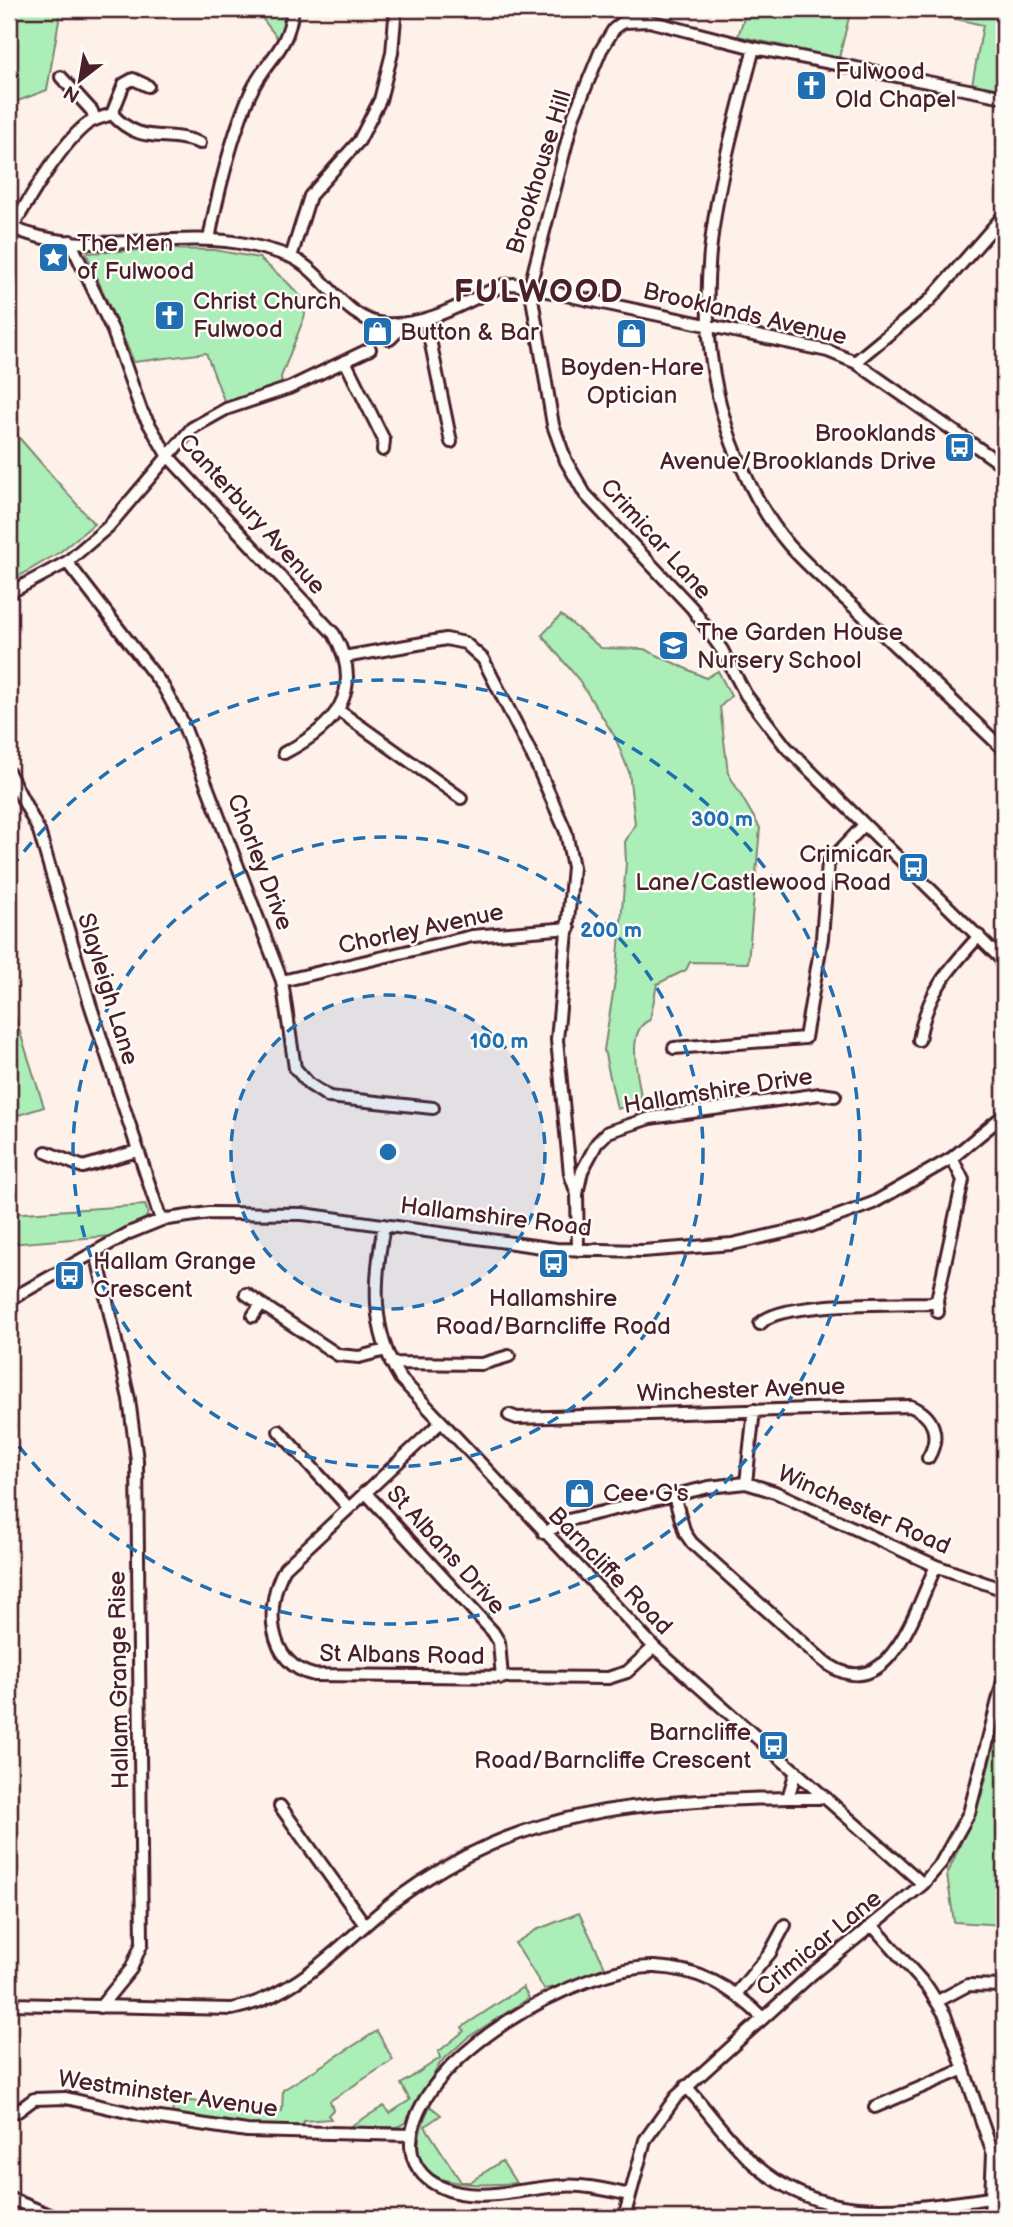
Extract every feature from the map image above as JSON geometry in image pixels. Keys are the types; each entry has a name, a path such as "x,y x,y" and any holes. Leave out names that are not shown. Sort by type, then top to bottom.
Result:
{"street":[{"path":"209,240 215,205 243,111 258,79 287,39 293,9"},
{"name":"Brookhouse Hill","path":"11,227 40,239 70,242 209,240 250,245 291,257 355,313 380,323 426,320 504,285 530,286 573,118 604,44 621,16 754,48"},
{"path":"291,257 310,196 359,141 380,100 392,52 395,18"},
{"path":"1004,97 754,48 714,210 707,265 706,326 717,396 727,430 751,489 767,515 805,561 1004,750"},
{"path":"61,77 92,111 95,120"},
{"path":"11,227 81,131 95,120 112,114 128,80 148,86"},
{"path":"112,114 122,125 155,138 182,135 200,143"},
{"path":"855,362 929,301 1004,215"},
{"name":"Canterbury Avenue","path":"70,242 113,331 141,410 167,454 334,634 344,657 346,686 338,710"},
{"name":"Brooklands Avenue","path":"530,286 828,351 855,362 1004,466"},
{"name":"Crimicar Lane","path":"530,286 550,413 574,478 610,523 692,608 712,634 761,718 804,767 1004,962"},
{"path":"426,320 451,442"},
{"path":"390,339 406,323"},
{"path":"9,593 67,562 128,505 167,454 192,428 205,419 289,388 370,349"},
{"path":"345,361 384,440 383,450"},
{"name":"Chorley Drive","path":"67,562 174,704 212,794 282,981 287,1000 291,1057 295,1068 320,1093 341,1100 433,1108"},
{"path":"344,657 446,639 465,643 483,659 535,761 566,832 573,867 557,1040 572,1185 577,1194"},
{"path":"284,752 321,732 338,710 461,798"},
{"name":"Slayleigh Lane","path":"9,773 14,794 39,831 160,1220"},
{"path":"674,1048 805,1038 822,938 828,863 864,825"},
{"name":"Chorley Avenue","path":"282,981 472,936 569,928"},
{"path":"919,1040 922,1023 938,983 979,936"},
{"name":"Hallamshire Drive","path":"578,1250 577,1194 582,1171 597,1143 622,1125 650,1118 820,1094 835,1096"},
{"name":"Hallamshire Road","path":"160,1220 209,1213 303,1214 509,1244 578,1250 683,1250 780,1235 843,1216 873,1203 952,1158 1004,1115"},
{"path":"46,1152 83,1167 137,1151"},
{"path":"760,1324 767,1317 812,1307 931,1303 937,1306 963,1180 952,1158"},
{"path":"569,1161 582,1171"},
{"path":"9,1300 129,1233 160,1220"},
{"name":"Barncliffe Road","path":"384,1225 374,1290 386,1350 400,1378 654,1647 923,1884"},
{"name":"Hallam Grange Rise","path":"96,1252 129,1399 137,1460 142,1943 131,1969 100,2007"},
{"path":"246,1294 338,1355 359,1357 386,1350"},
{"path":"253,1316 261,1304"},
{"path":"391,1363 482,1364 509,1356"},
{"name":"Winchester Avenue","path":"509,1415 571,1417 910,1406 927,1415 936,1432 935,1443 928,1458"},
{"path":"746,1483 754,1410"},
{"name":"St Albans Road","path":"440,1423 285,1568 280,1576 274,1624 278,1651 284,1660 302,1673 314,1675 502,1678 619,1676 654,1647"},
{"path":"279,1431 348,1507"},
{"name":"Winchester Road","path":"544,1533 568,1520 746,1483 775,1492 936,1566 1004,1590"},
{"name":"St Albans Drive","path":"365,1492 494,1632 499,1642 502,1678"},
{"path":"674,1496 685,1533 692,1543 821,1659 839,1670 868,1672 886,1663 898,1646 936,1566"},
{"name":"Crimicar Lane","path":"624,2218 645,2140 660,2116 687,2086 762,2017 923,1884 954,1844 969,1812 1004,1677"},
{"path":"788,1798 796,1771"},
{"path":"9,2004 232,2009 252,2006 310,1975 396,1899 459,1861 500,1841 558,1820 649,1803 826,1798"},
{"path":"280,1806 365,1925"},
{"path":"737,1993 770,1953 785,1925"},
{"path":"872,1925 938,2001 999,2154 990,2218"},
{"path":"630,2194 576,2186 487,2193 454,2192 424,2176 412,2158 411,2135 421,2108 450,2067 510,2021 582,1983 625,1970 656,1967 708,1977 737,1993 762,2017"},
{"path":"938,2001 968,1985 1004,1986"},
{"path":"875,2107 964,2069"},
{"path":"687,2086 751,2162 780,2185 819,2204 838,2209 883,2211 992,2198"},
{"name":"Westminster Avenue","path":"9,2112 18,2111 34,2099 66,2098 140,2115 247,2131 411,2135"},
{"path":"9,2198 57,2218"}],"green space":[{"path":"9,9 61,9 47,90 18,101 9,98"},
{"path":"255,9 297,9 294,38 286,49"},
{"path":"747,9 851,9 839,58 738,36"},
{"path":"911,9 1004,9 1004,92 972,85 983,25"},
{"path":"160,249 214,250 259,258 303,299 305,315 281,377 282,385 225,403 206,353 134,362 86,253"},
{"path":"9,426 94,524 60,552 9,582"},
{"path":"561,615 601,648 644,649 706,678 718,671 731,696 720,707 728,773 760,828 748,963 690,962 686,970 657,984 650,1020 642,1025 635,1044 642,1102 617,1109 604,1050 617,968 626,863 625,842 635,824 629,772 615,737 579,680 542,635"},
{"path":"9,998 44,1107 9,1118"},
{"path":"145,1205 148,1212 146,1218 111,1236 9,1244 9,1214"},
{"path":"1004,1703 1004,1925 954,1922 947,1875 982,1794"},
{"path":"579,1913 605,1967 561,1986 544,1989 515,1943 536,1930"},
{"path":"523,1987 529,1998 467,2038 441,2062 405,2123 397,2127 349,2127 384,2106 390,2113 410,2100 401,2084 440,2058 438,2052 464,2031 462,2027"},
{"path":"377,2031 393,2060 330,2101 333,2110 328,2115 331,2119 304,2121 302,2130 218,2123 172,2115 174,2099 282,2112 283,2090"},
{"path":"430,2106 441,2115 425,2126 461,2182 470,2182 502,2161 516,2183 453,2182 436,2176 425,2167 419,2152 420,2132"}],"place":[{"name":"Fulwood Old Chapel","path":"812,85"},
{"name":"The Men of Fulwood","path":"54,257"},
{"name":"Christ Church Fulwood","path":"170,315"},
{"name":"Button & Bar","path":"377,332"},
{"name":"Boyden-Hare Optician","path":"632,333"},
{"name":"Brooklands Avenue/Brooklands Drive","path":"959,447"},
{"name":"The Garden House Nursery School","path":"674,646"},
{"name":"Crimicar Lane/Castlewood Road","path":"914,868"},
{"name":"Hallamshire Road/Barncliffe Road","path":"553,1264"},
{"name":"Hallam Grange Crescent","path":"70,1275"},
{"name":"Cee G's","path":"580,1493"},
{"name":"Barncliffe Road/Barncliffe Crescent","path":"774,1746"}],"district":[{"name":"FULWOOD","path":"539,292"}]}
